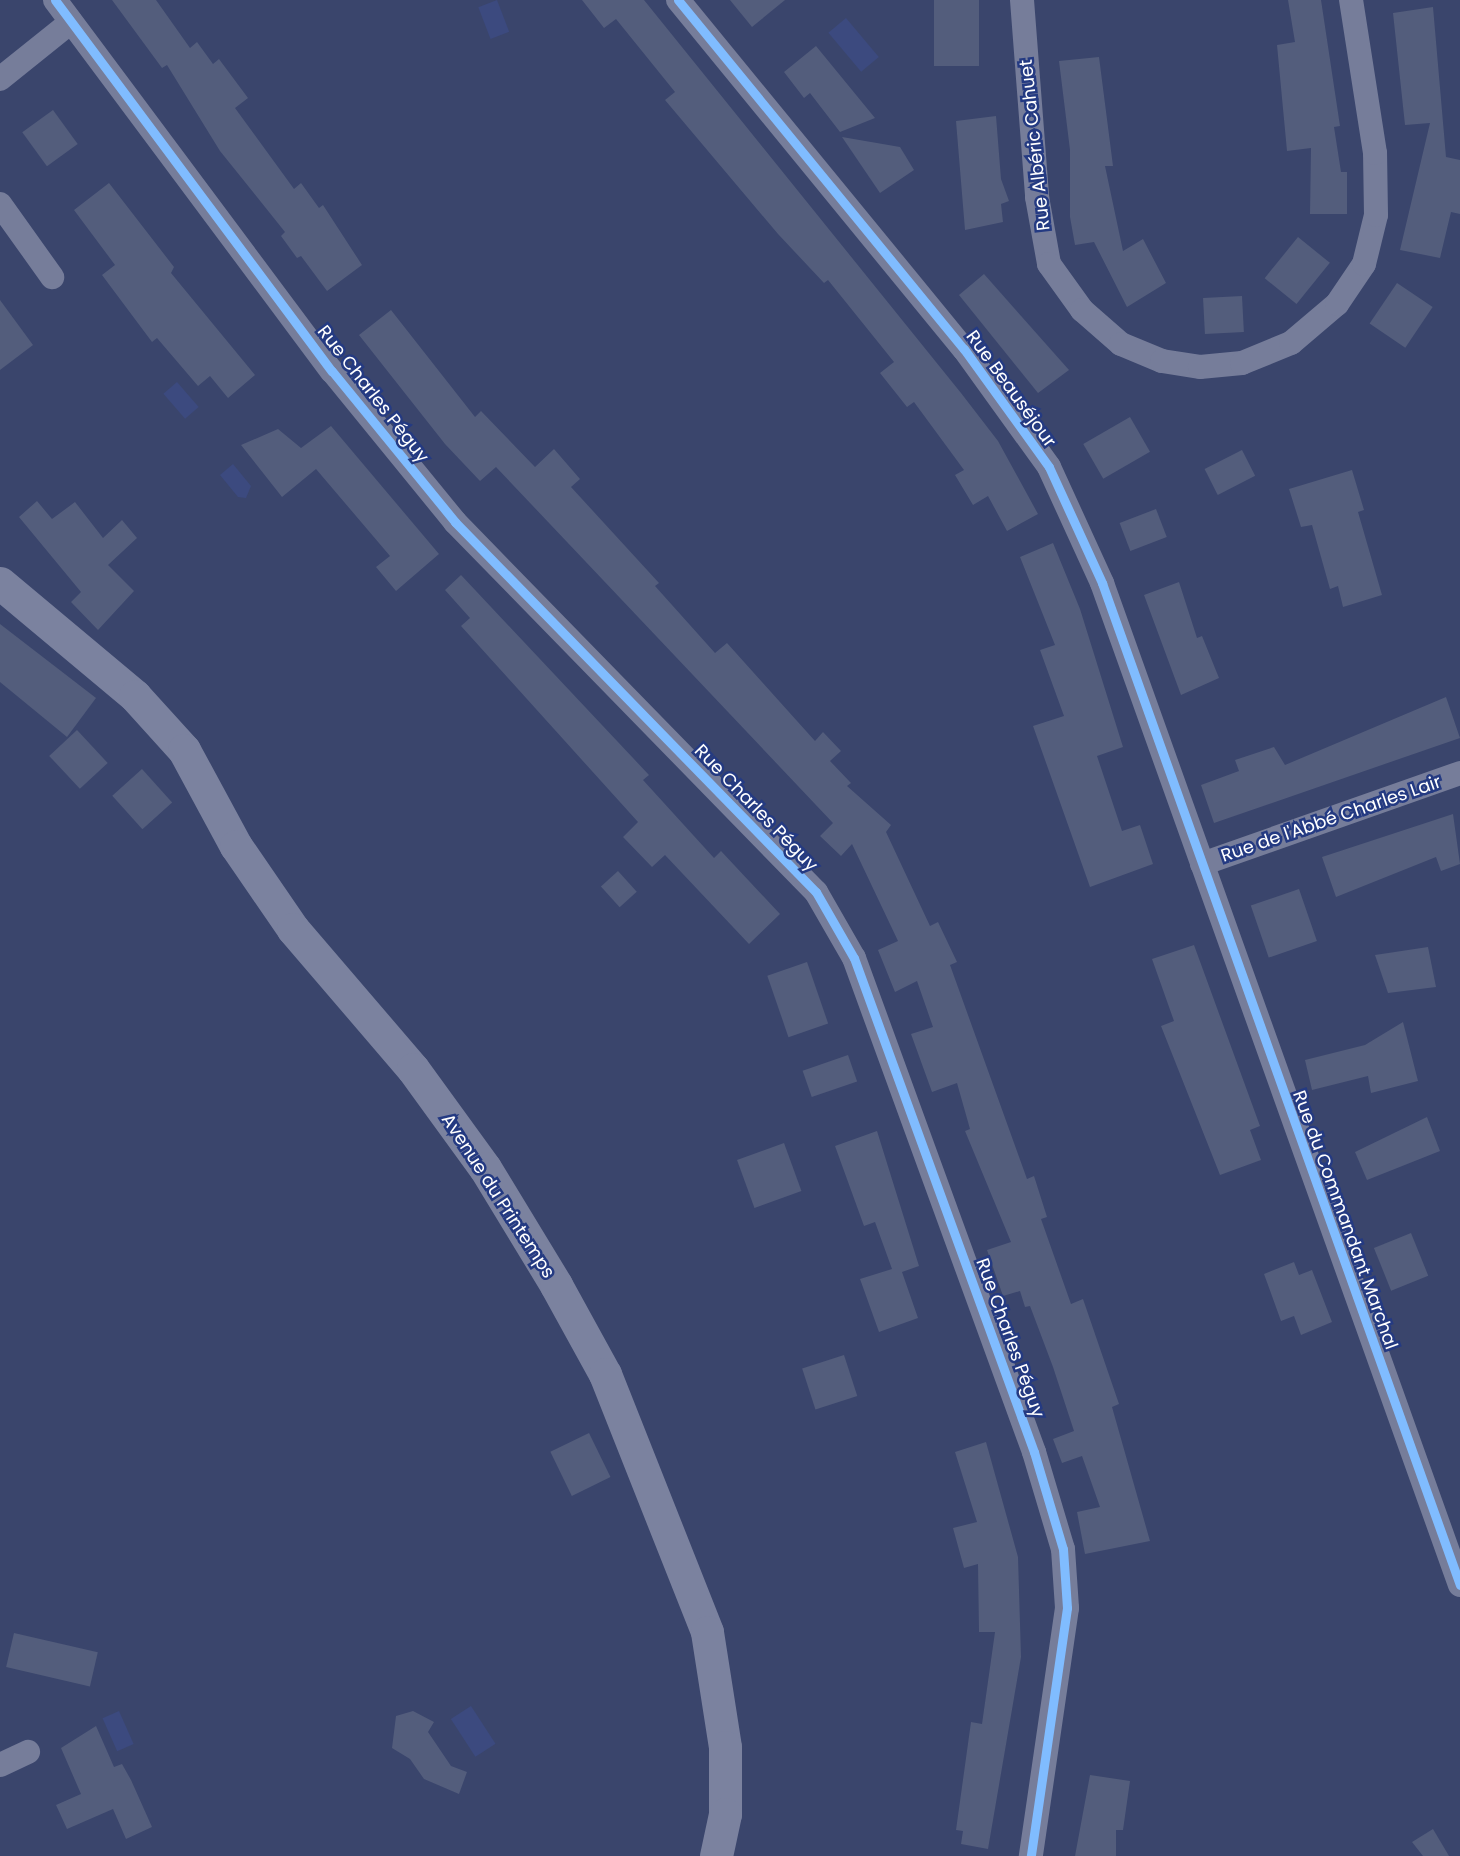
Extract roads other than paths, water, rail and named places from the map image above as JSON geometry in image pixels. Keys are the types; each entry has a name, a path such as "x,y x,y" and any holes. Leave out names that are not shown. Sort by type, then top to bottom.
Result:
{"street":[{"name":"Rue Charles Péguy","path":"55,0 332,371 455,522 816,892 854,958 1020,1414 1063,1549 1068,1608 1031,1856"},
{"name":"Rue Beauséjour","path":"678,0 964,349 1049,467 1101,583 1202,864"},
{"name":"Rue Albéric Cahuet","path":"1022,0 1037,197 1049,264 1082,310 1121,344 1162,361 1200,367 1242,363 1291,343 1337,304 1364,264 1376,215 1375,153 1351,0"},
{"path":"0,79 71,22"},
{"path":"0,204 52,277"},
{"name":"Avenue du Printemps","path":"0,583 135,696 184,750 236,846 293,929 421,1080 485,1168 556,1285 605,1374 707,1633 725,1747 725,1814 716,1856"},
{"name":"Rue de l'Abbé Charles Lair","path":"1202,864 1460,773"},
{"name":"Rue du Commandant Marchal","path":"1202,864 1460,1586"},
{"path":"0,1765 28,1752"}],"water":[{"path":"497,0 509,32 491,39 478,7"},
{"path":"846,18 879,57 861,72 828,33"},
{"path":"177,382 199,407 185,419 163,394"},
{"path":"233,464 251,486 246,498 238,497 220,475"},
{"path":"471,1706 496,1744 475,1757 451,1719"},
{"path":"119,1711 134,1744 117,1751 103,1718"}]}
